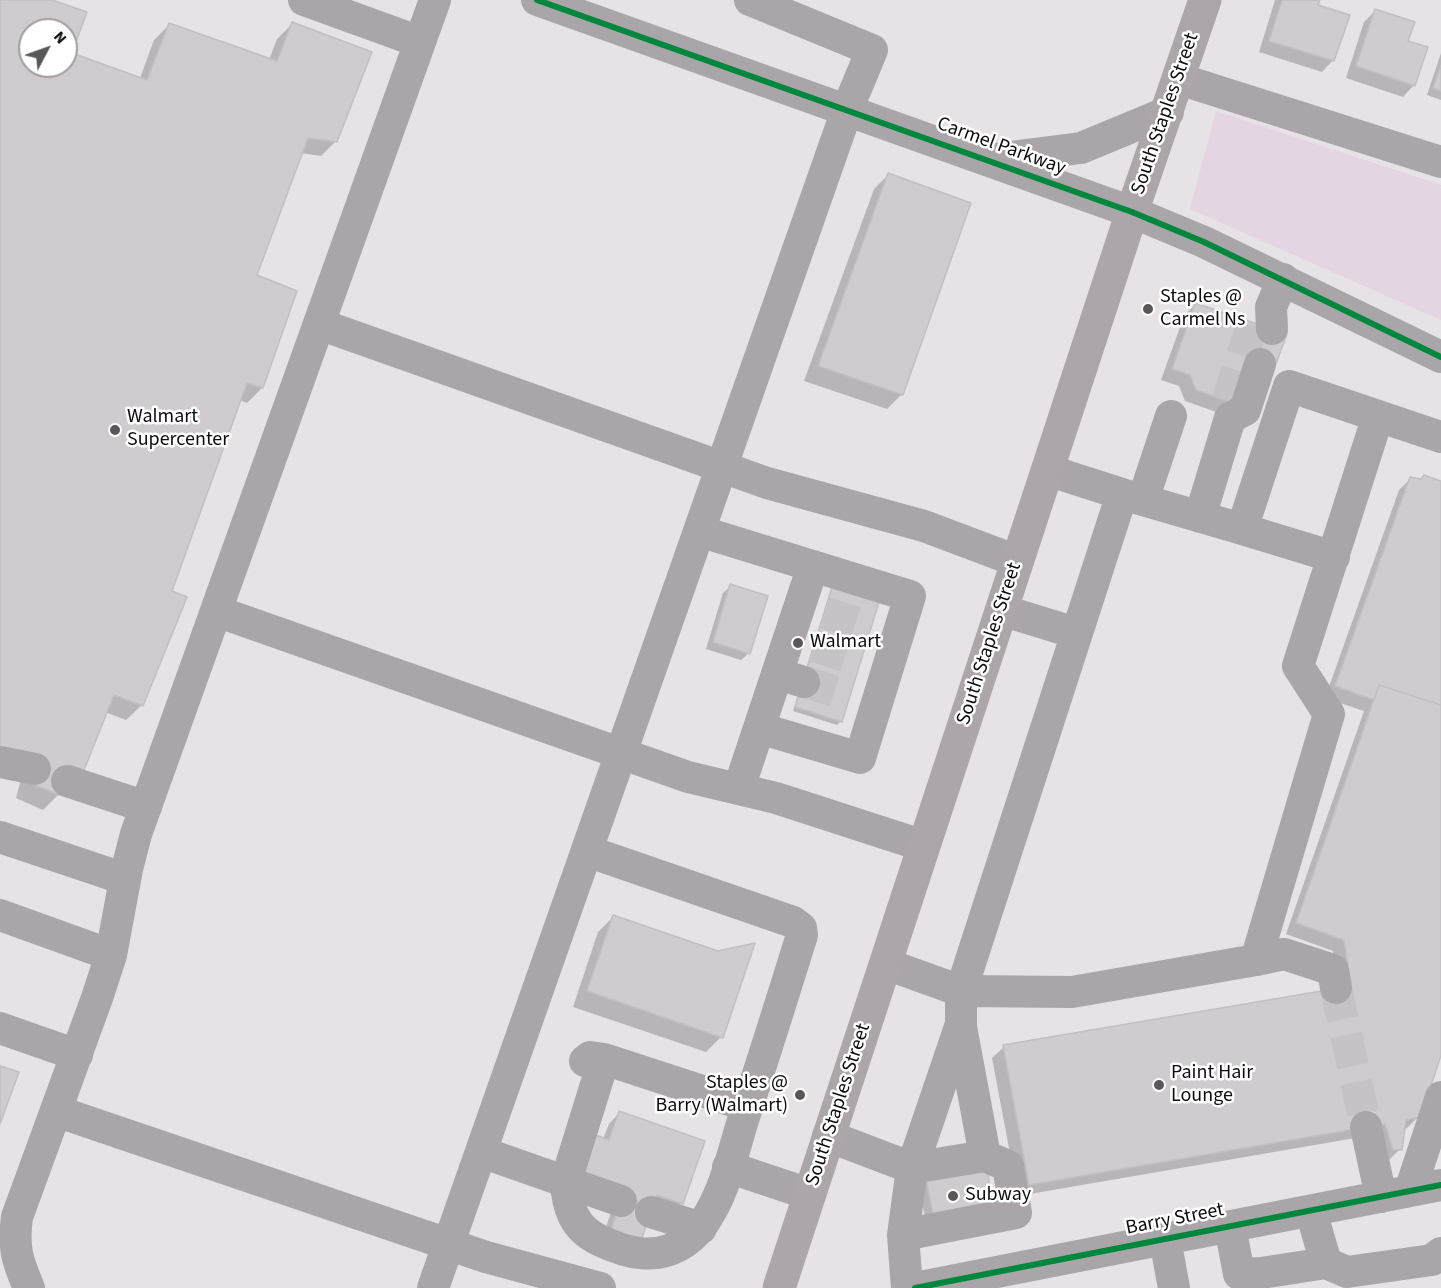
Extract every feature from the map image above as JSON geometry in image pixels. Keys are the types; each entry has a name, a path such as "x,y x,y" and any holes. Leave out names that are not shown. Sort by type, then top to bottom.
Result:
{"main road":[{"name":"South Staples Street","path":"785,1287 809,1194 1204,0"}],"street":[{"path":"304,0 420,42"},
{"path":"30,1288 19,1264 14,1240 17,1217 111,955 125,879 146,807 435,0"},
{"name":"Carmel Parkway","path":"537,0 1132,212 1283,279 1441,357"},
{"path":"433,1288 847,110 872,50 750,0"},
{"path":"1179,79 1441,162"},
{"path":"988,160 1081,148 1168,112"},
{"path":"1265,320 1283,279"},
{"path":"319,324 767,483 924,525 1017,561"},
{"path":"1200,517 1228,409 1245,410 1260,364"},
{"path":"1242,529 1289,386 1441,437"},
{"path":"985,1156 960,1024 961,991 1076,633 1132,497 1171,416"},
{"path":"1257,960 1329,714 1298,666 1378,416"},
{"path":"1047,470 1334,556"},
{"path":"699,531 910,596 884,631 863,700 860,758 759,728"},
{"path":"740,788 759,728 791,678 813,609 813,566"},
{"path":"216,610 688,777 776,798 924,846"},
{"path":"1001,610 1076,633"},
{"path":"0,762 35,769"},
{"path":"67,781 146,807"},
{"path":"0,837 125,879"},
{"path":"587,851 793,922 801,928 802,936 748,1106 728,1167 712,1209 701,1228 686,1242 670,1251 653,1255 636,1254 597,1239 581,1227 571,1215 556,1178 604,1059 748,1106"},
{"path":"0,915 111,955"},
{"path":"885,964 961,991 1072,992 1284,954 1333,970 1336,988"},
{"path":"907,1288 903,1235 912,1168 960,1024"},
{"path":"0,1028 77,1055"},
{"path":"1395,1194 1441,1097"},
{"path":"56,1110 486,1257 600,1288"},
{"path":"1366,1128 1395,1194"},
{"path":"828,1136 912,1168 985,1156 1008,1166 1016,1213 903,1235"},
{"path":"481,1152 621,1201"},
{"path":"728,1167 809,1194"},
{"name":"Barry Street","path":"915,1288 1441,1185"},
{"path":"1311,1211 1326,1263"},
{"path":"651,1212 701,1228"},
{"path":"1230,1226 1237,1281 1261,1273 1326,1263 1347,1272 1438,1262"},
{"path":"1165,1239 1174,1288"}],"shaded area":[{"path":"1216,111 1441,185 1441,320 1190,209"}],"building":[{"name":"Walmart Supercenter","path":"0,0 52,0 87,12 78,37 78,18 18,18 18,78 78,78 78,55 147,80 169,23 277,61 292,22 372,52 337,142 308,138 257,275 297,291 263,388 247,383 172,591 187,597 143,706 114,695 84,770 71,765 67,781 59,795 30,783 0,747"},
{"path":"1282,0 1320,0 1318,5 1350,15 1334,61 1269,41"},
{"path":"1375,9 1415,22 1408,41 1428,47 1415,86 1356,66"},
{"path":"1441,65 1441,91 1433,88"},
{"path":"888,173 971,203 903,395 818,366"},
{"path":"1195,303 1287,334 1274,369 1234,403 1196,390 1190,375 1172,369"},
{"path":"1424,475 1441,481 1441,705 1379,685 1374,700 1335,686 1410,477 1421,479"},
{"path":"730,584 768,596 750,654 713,642"},
{"path":"832,587 879,602 842,722 795,707"},
{"path":"1379,685 1441,705 1441,1055 1421,1117 1406,1120 1402,1150 1393,1150 1385,1124 1029,1185 1003,1045 1351,986 1344,940 1296,923"},
{"path":"613,915 718,951 755,943 723,1038 587,991"},
{"path":"0,1066 19,1072 0,1124"},
{"path":"619,1111 705,1141 683,1204 657,1195 639,1246 609,1236 626,1187 580,1171 593,1134 609,1140"},
{"path":"987,1169 993,1203 933,1214 926,1180"}],"tunnel":[{"path":"1227,401 1253,323"},
{"path":"825,613 871,627"},
{"path":"815,646 861,661"},
{"path":"804,682 850,696"},
{"path":"1336,988 1366,1127"}],"cycle path":[{"path":"537,0 1132,212 1204,242 1441,357"},
{"path":"915,1288 1441,1185"}],"place":[{"name":"Staples @ Carmel Ns","path":"1148,309"},
{"name":"Walmart Supercenter","path":"115,430"},
{"name":"Walmart","path":"798,643"},
{"name":"Paint Hair Lounge","path":"1159,1085"},
{"name":"Staples @ Barry (Walmart)","path":"800,1095"},
{"name":"Subway","path":"953,1196"}]}
